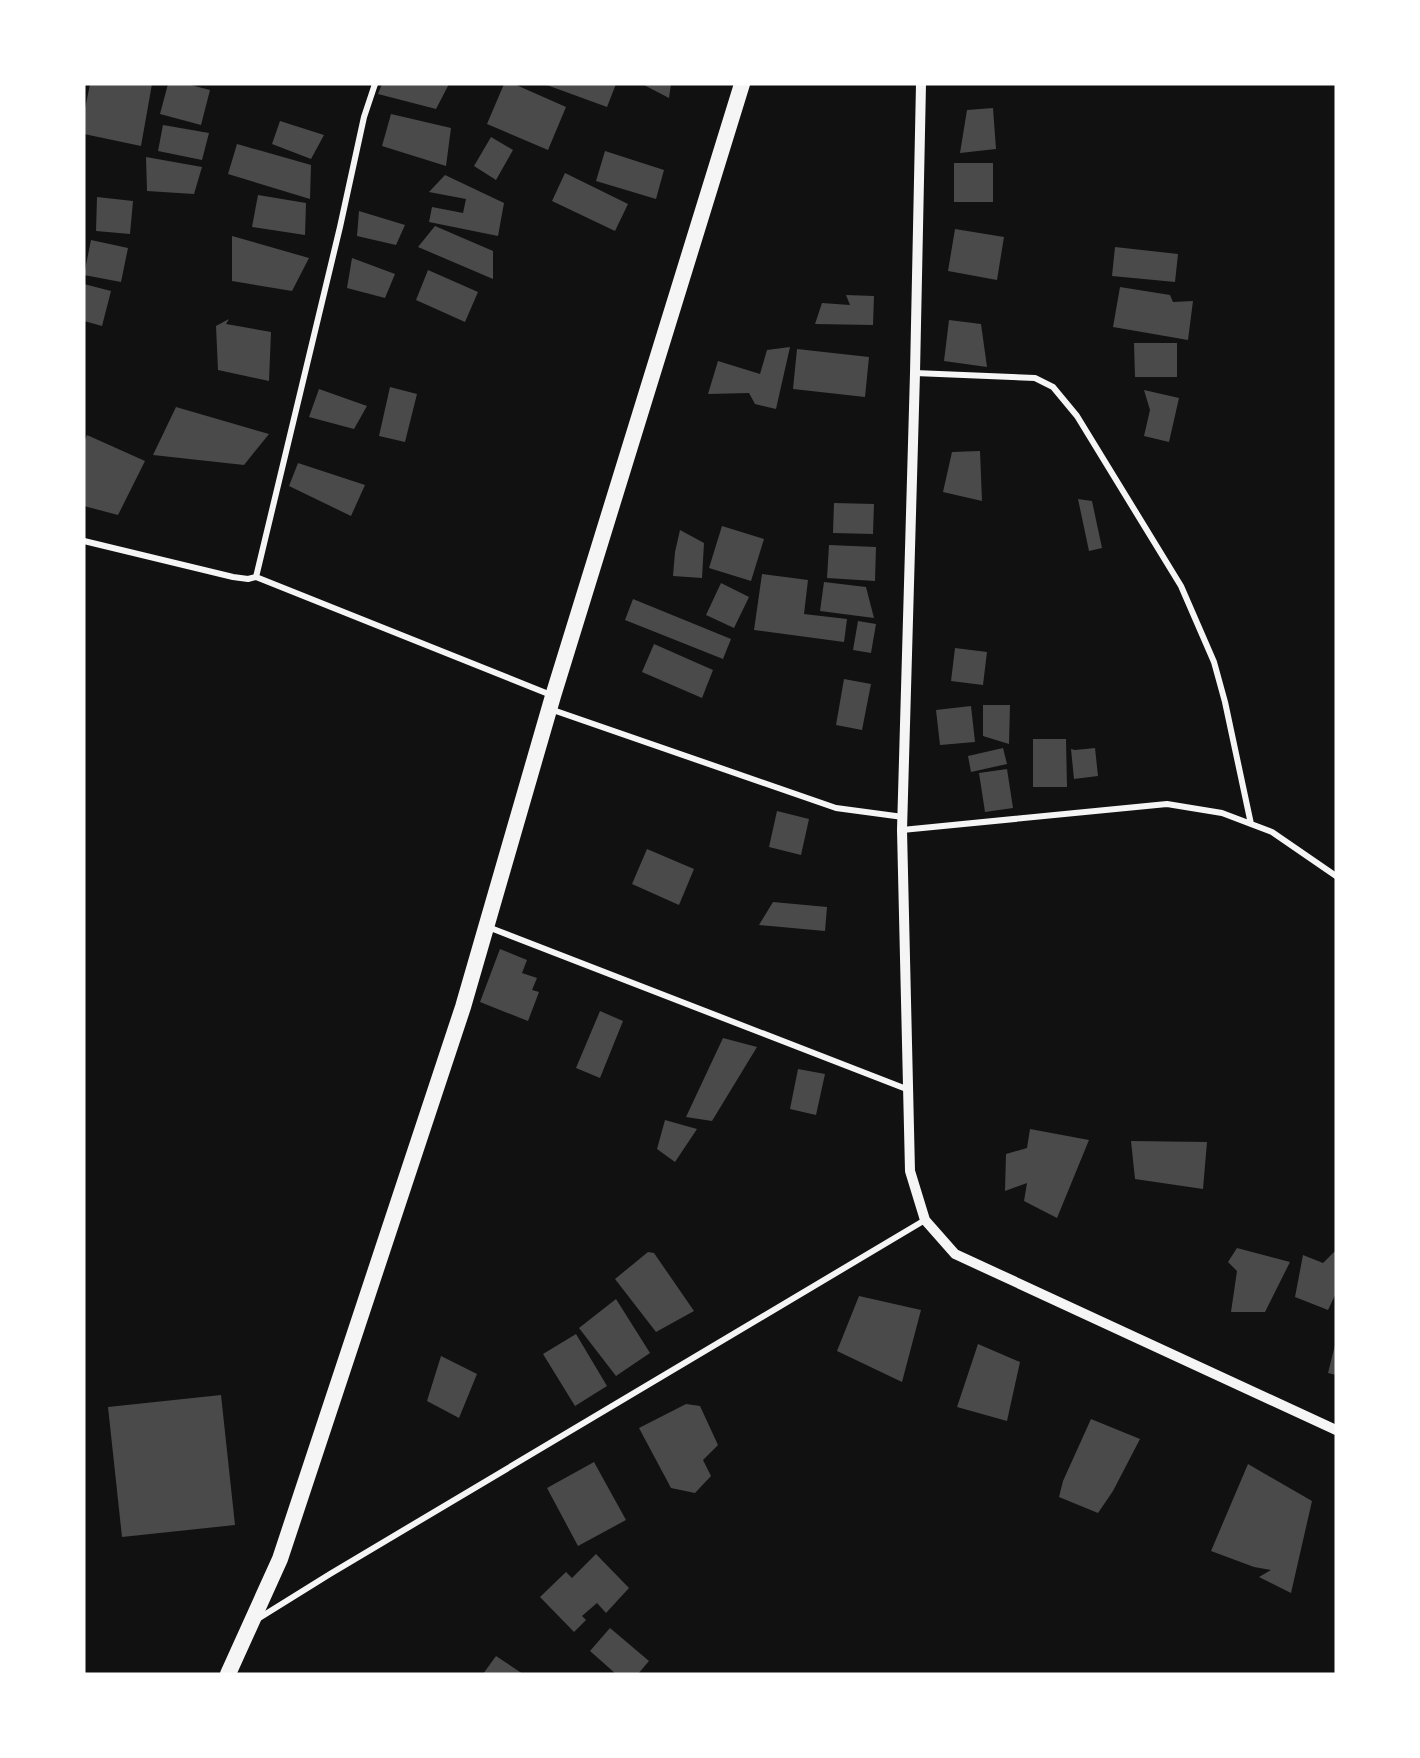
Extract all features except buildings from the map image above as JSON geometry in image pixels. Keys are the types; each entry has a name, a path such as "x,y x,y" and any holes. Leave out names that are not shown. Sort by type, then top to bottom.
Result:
{"highway":[{"path":"228,1674 280,1559 463,1007 551,702 742,84"}],"street":[{"path":"256,578 364,117 375,84"},
{"path":"921,84 902,830 910,1171 925,1220 955,1254 1336,1430"},
{"path":"915,373 1035,378 1053,387 1077,416 1181,586 1198,623 1214,662 1222,692 1251,824"},
{"path":"84,541 233,576 256,578 551,702 836,808 903,817"},
{"path":"902,830 1167,804 1222,813 1272,831 1336,876"},
{"path":"487,927 909,1090"},
{"path":"251,1624 330,1574 925,1220"}]}
